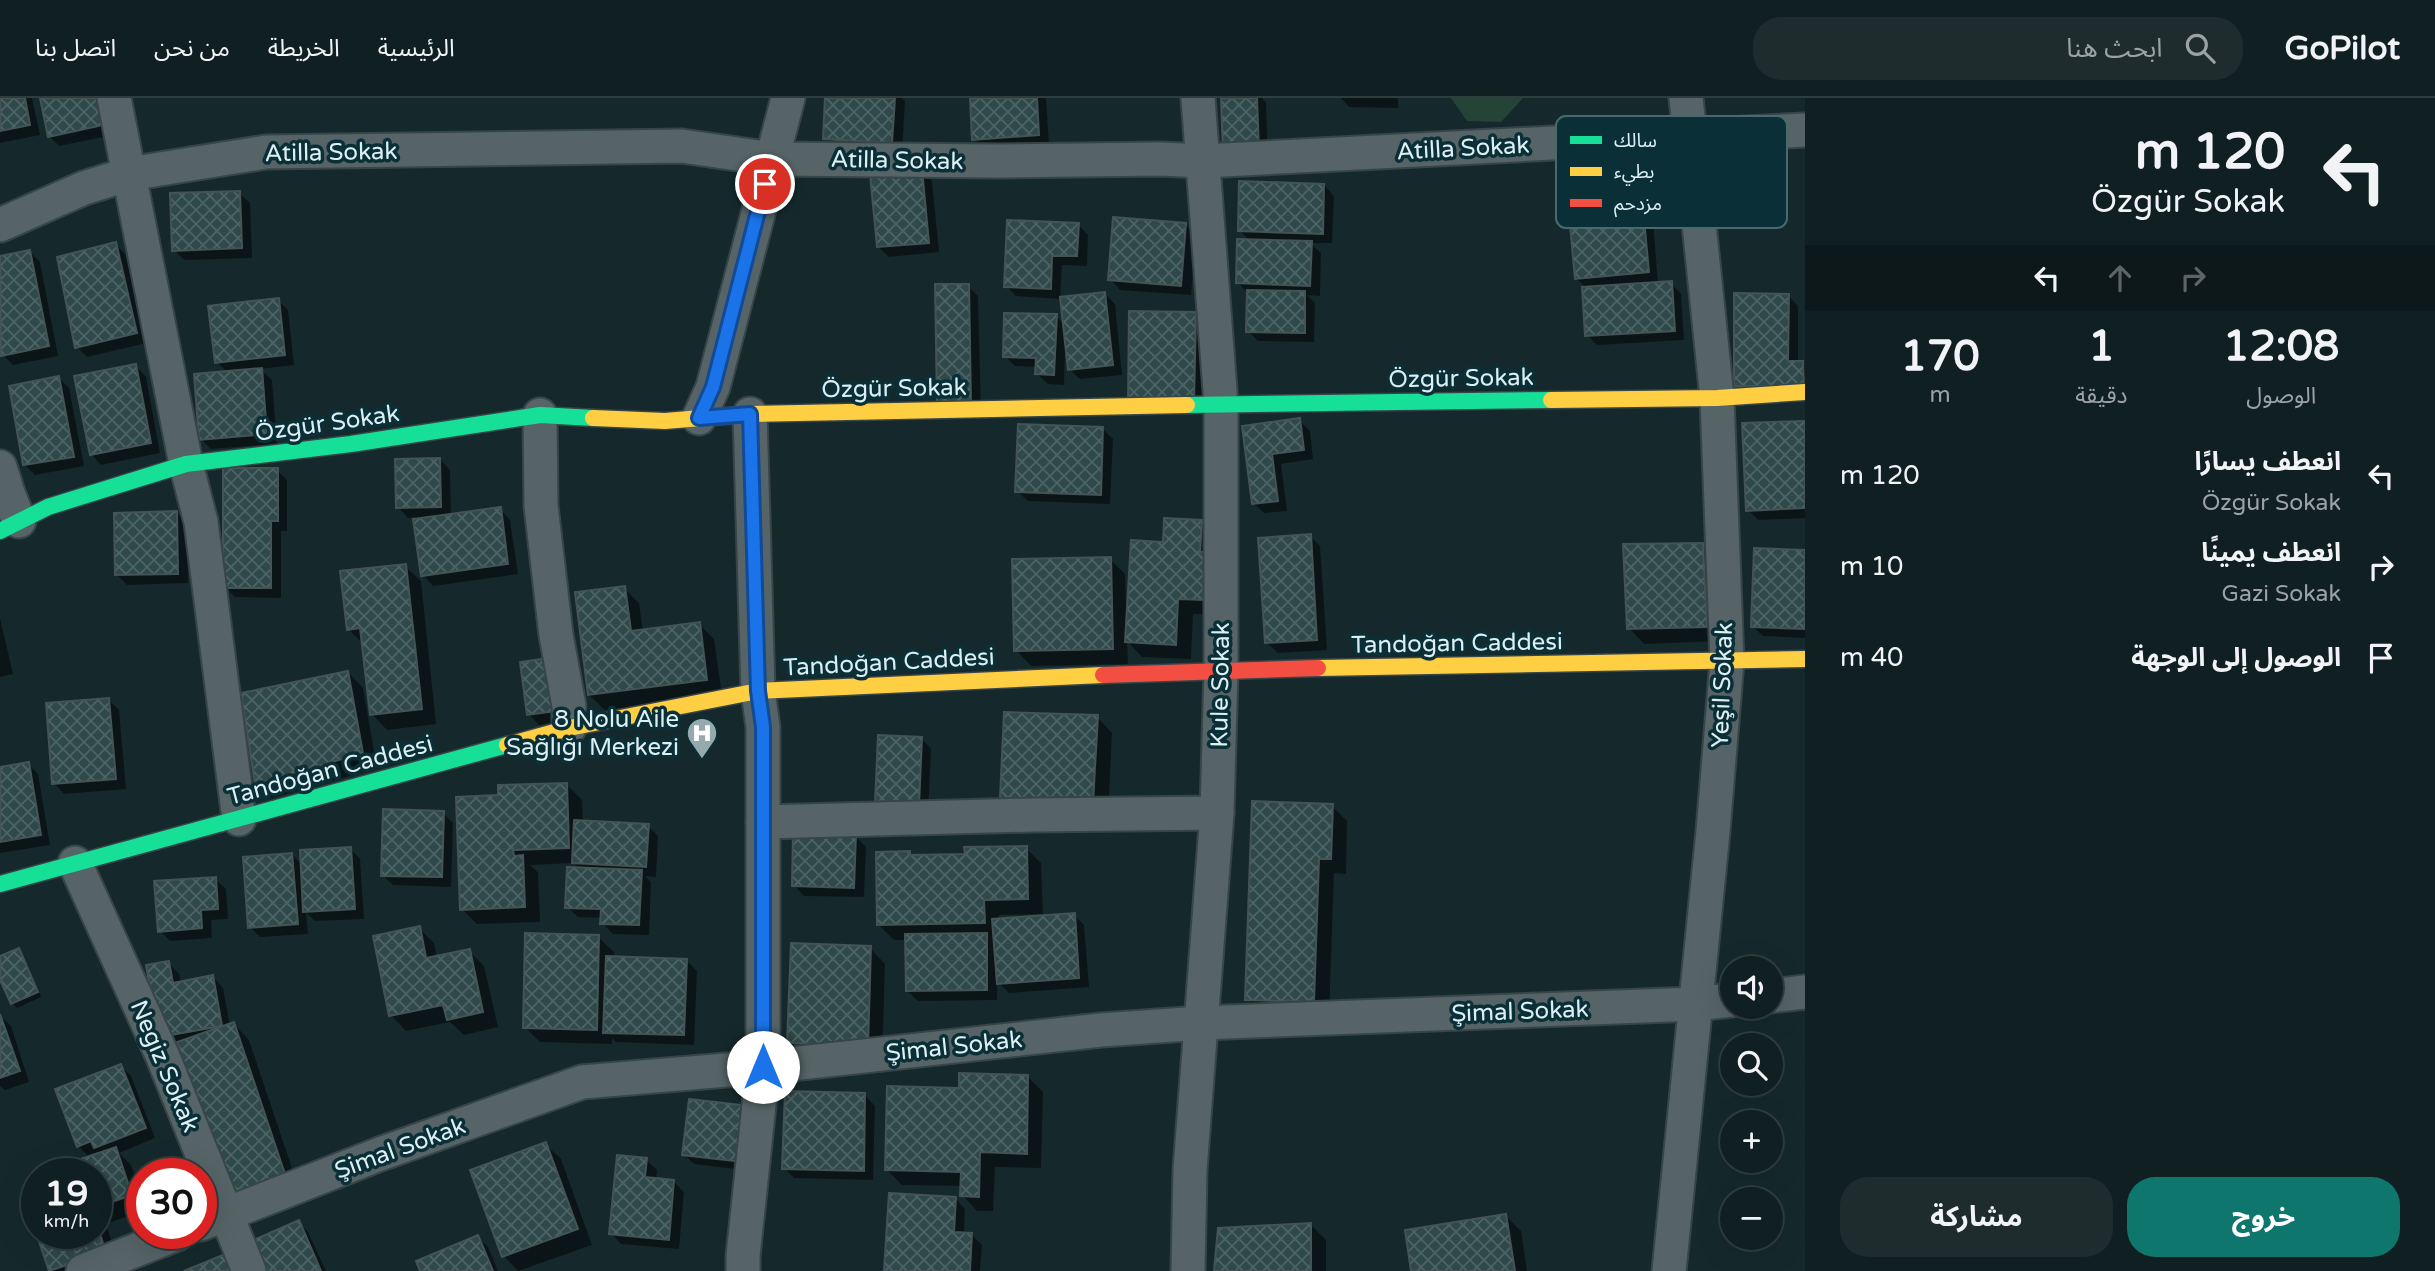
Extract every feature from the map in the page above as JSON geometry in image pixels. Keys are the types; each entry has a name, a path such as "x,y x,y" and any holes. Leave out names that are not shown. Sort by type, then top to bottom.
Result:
{"street":[{"path":"114,98 186,464 201,522 239,819"},
{"path":"699,418 713,387 788,98"},
{"name":"Kule Sokak","path":"1188,1271 1190,1170 1217,813 1221,670 1221,404 1198,98"},
{"name":"Yeşil Sokak","path":"1686,98 1687,116"},
{"name":"Atilla Sokak","path":"1787,131 1805,130"},
{"name":"Atilla Sokak","path":"0,225 85,188 128,174 266,152 682,146 772,159 1204,161 1556,143"},
{"name":"Yeşil Sokak","path":"1669,1271 1727,661 1717,398 1699,228"},
{"name":"Özgür Sokak","path":"10,526 48,507 186,464 351,444 540,415 665,421 750,414 1221,404 1717,398 1805,392"},
{"path":"743,1271 763,1067 763,727 758,691 750,414"},
{"path":"540,415 541,506 556,635 569,706 569,729"},
{"path":"0,467 10,526"},
{"name":"Tandoğan Caddesi","path":"0,884 569,729 758,691 1221,670 1805,659"},
{"path":"763,822 1217,813"},
{"name":"Negiz Sokak","path":"75,863 163,1057 195,1158"},
{"path":"1783,995 1805,992"},
{"name":"Şimal Sokak","path":"217,1218 380,1154 582,1082 763,1067 1101,1030 1201,1023 1720,1001"},
{"name":"Negiz Sokak","path":"217,1222 249,1271"},
{"path":"83,1271 139,1249"}],"green space":[{"path":"1451,98 1523,98 1501,122 1467,121"}],"building":[{"path":"0,98 25,98 30,125 0,131"},
{"path":"40,98 98,98 103,125 48,137"},
{"path":"825,98 895,98 892,143 823,139"},
{"path":"970,98 1037,98 1039,135 972,140"},
{"path":"1221,98 1257,98 1259,151 1223,152"},
{"path":"922,169 929,243 877,247 870,174"},
{"path":"1239,181 1324,184 1323,234 1238,231"},
{"path":"240,191 242,248 172,251 170,193"},
{"path":"1113,217 1186,223 1181,286 1108,280"},
{"path":"1007,220 1079,223 1077,256 1052,256 1051,289 1004,287"},
{"path":"1570,228 1645,228 1649,272 1575,279"},
{"path":"1237,239 1312,241 1310,286 1236,283"},
{"path":"116,242 137,333 75,348 57,257"},
{"path":"30,250 49,346 1,356 0,256"},
{"path":"1672,281 1675,331 1585,336 1582,287"},
{"path":"935,284 969,284 971,405 937,405"},
{"path":"1247,290 1305,291 1305,333 1246,332"},
{"path":"1105,292 1113,365 1068,370 1060,297"},
{"path":"1734,293 1789,294 1788,361 1803,361 1804,386 1734,386"},
{"path":"279,298 285,355 215,363 208,306"},
{"path":"1129,311 1196,312 1194,403 1128,402"},
{"path":"1004,313 1057,314 1054,375 1035,374 1036,358 1003,357"},
{"path":"136,364 151,443 90,455 74,376"},
{"path":"262,368 267,434 199,440 194,374"},
{"path":"59,376 74,457 23,465 9,386"},
{"path":"1300,418 1304,450 1272,454 1278,501 1252,504 1242,426"},
{"path":"1805,421 1805,508 1746,511 1742,423"},
{"path":"1018,424 1103,427 1101,495 1015,492"},
{"path":"440,458 441,507 396,508 395,459"},
{"path":"223,468 278,468 278,521 271,521 271,588 223,588"},
{"path":"501,507 508,564 421,576 413,519"},
{"path":"177,511 178,574 115,575 114,513"},
{"path":"1164,518 1202,520 1200,552 1206,552 1204,600 1178,599 1176,645 1125,642 1131,540 1163,542"},
{"path":"1311,534 1317,640 1265,643 1258,538"},
{"path":"1703,543 1707,627 1627,629 1623,544"},
{"path":"1754,548 1805,550 1805,629 1751,627"},
{"path":"1111,557 1113,649 1014,651 1012,559"},
{"path":"406,564 422,709 370,715 360,628 347,630 340,571"},
{"path":"625,586 631,631 700,622 707,680 588,695 575,592"},
{"path":"549,658 557,711 527,715 520,662"},
{"path":"348,671 363,753 255,784 241,693"},
{"path":"109,698 116,779 52,784 46,703"},
{"path":"1004,712 1098,715 1093,803 1000,798"},
{"path":"878,735 922,737 919,806 875,804"},
{"path":"29,762 41,835 0,842 0,767"},
{"path":"567,783 569,848 513,850 514,856 523,855 525,907 460,910 456,797 498,795 498,785"},
{"path":"1252,801 1333,804 1331,859 1319,859 1314,1002 1245,1000"},
{"path":"383,809 444,811 442,877 381,876"},
{"path":"574,820 649,824 646,867 572,863"},
{"path":"793,833 856,834 854,888 792,886"},
{"path":"1027,846 1028,899 984,900 985,923 877,925 876,852 910,851 910,855 965,854 964,847"},
{"path":"351,847 355,909 303,912 300,850"},
{"path":"292,853 298,924 248,928 243,857"},
{"path":"567,867 642,870 639,925 600,924 601,909 565,908"},
{"path":"216,877 218,909 201,910 202,928 158,932 154,881"},
{"path":"1075,913 1079,978 997,984 992,919"},
{"path":"420,926 426,958 470,949 483,1012 447,1020 443,1005 389,1016 373,936"},
{"path":"525,933 599,935 597,1030 523,1028"},
{"path":"987,933 987,990 906,991 905,934"},
{"path":"791,943 871,946 868,1046 787,1043"},
{"path":"19,948 38,992 11,1004 0,980 0,956"},
{"path":"606,956 687,959 684,1035 603,1033"},
{"path":"169,961 173,983 213,975 222,1026 159,1037 146,965"},
{"path":"0,1014 20,1071 0,1078"},
{"path":"234,1022 288,1183 231,1202 177,1042"},
{"path":"121,1064 146,1128 94,1148 91,1141 77,1147 55,1089"},
{"path":"959,1073 1028,1075 1027,1154 980,1152 979,1197 960,1196 961,1172 885,1170 887,1086 959,1088"},
{"path":"785,1091 865,1093 864,1171 782,1169"},
{"path":"689,1099 749,1106 743,1162 682,1155"},
{"path":"546,1142 578,1229 502,1257 470,1170"},
{"path":"116,1147 126,1177 126,1197 112,1202 112,1158 84,1158"},
{"path":"617,1155 647,1158 645,1177 674,1180 669,1240 609,1234"},
{"path":"889,1193 956,1197 954,1232 972,1233 970,1271 884,1271"},
{"path":"1506,1214 1515,1271 1411,1271 1405,1230"},
{"path":"299,1220 321,1271 260,1271 247,1243"},
{"path":"1311,1223 1311,1271 1214,1271 1218,1228"},
{"path":"478,1235 493,1271 420,1271 416,1261"},
{"path":"42,1249 105,1249 106,1252 49,1271"},
{"path":"230,1252 238,1271 184,1271"}],"traffic: fast":[{"path":"1187,405 1551,400"},
{"path":"0,531 48,507 186,464 351,444 540,415 593,418"},
{"path":"0,884 507,745"}],"traffic: slow":[{"path":"1551,400 1717,398 1805,392"},
{"path":"593,418 665,421 750,414 1187,405"},
{"path":"1318,668 1805,659"},
{"path":"507,745 569,728 758,691 1103,675"}],"traffic: jam":[{"path":"1103,675 1318,668"}],"place":[{"name":"8 Nolu Aile Sağlığı Merkezi","path":"702,760"}],"route":[{"path":"763,1067 763,727 758,691 750,414 699,418 713,387 765,184"}]}
